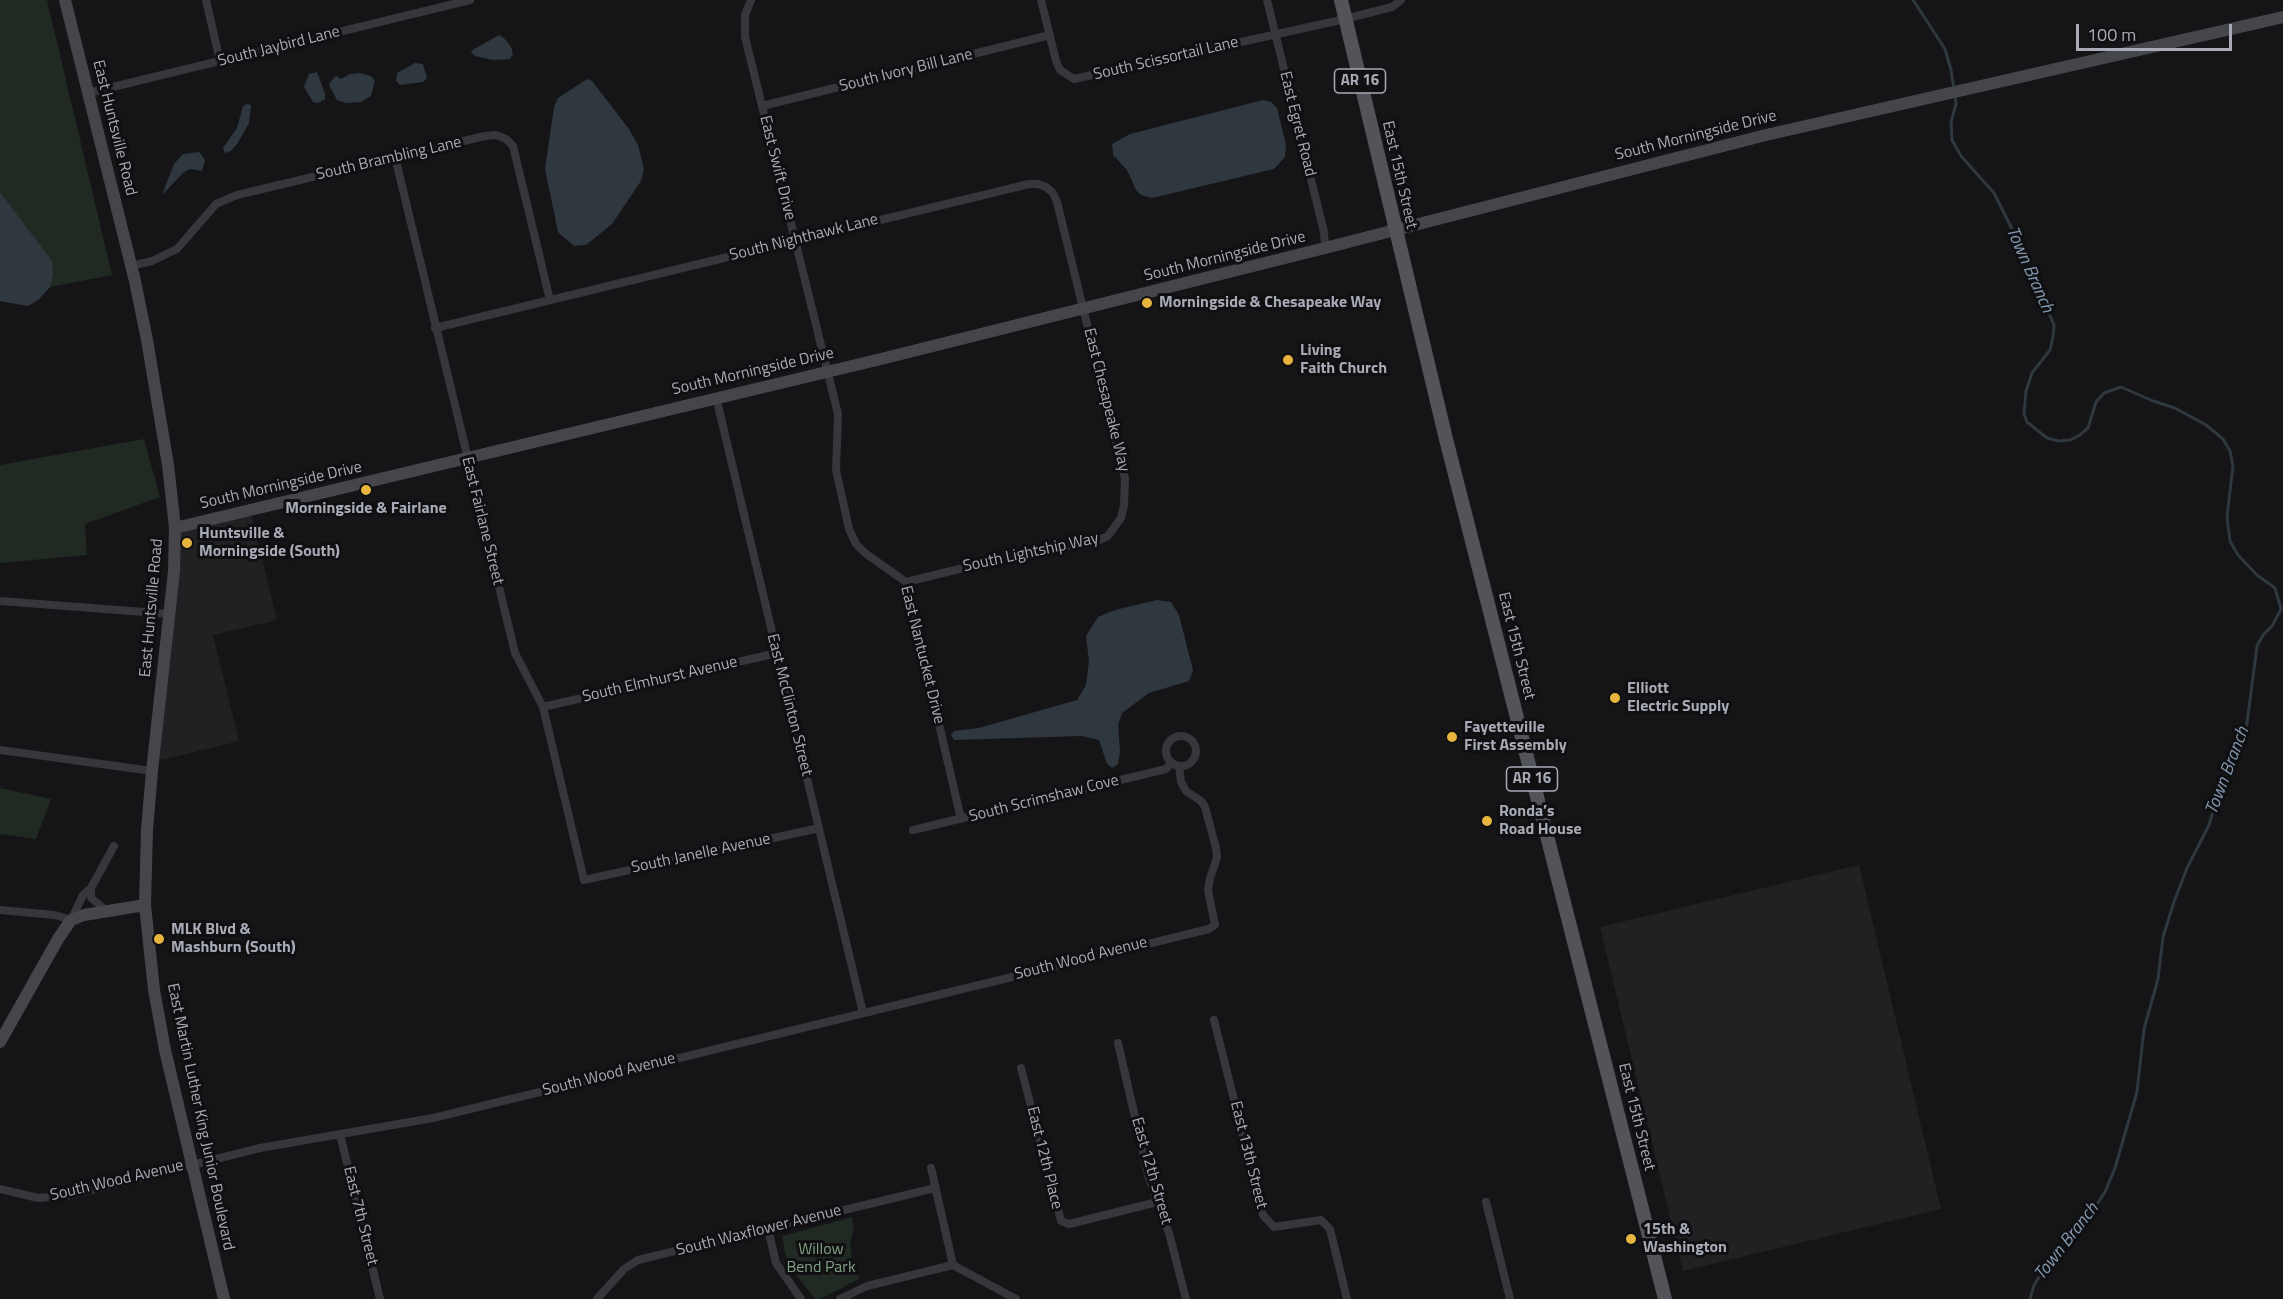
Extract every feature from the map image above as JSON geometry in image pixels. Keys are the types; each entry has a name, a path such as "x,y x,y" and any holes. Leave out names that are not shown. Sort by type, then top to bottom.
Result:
{"main road":[{"name":"East 15th Street","path":"1341,0 1446,439 1665,1299"}],"street":[{"name":"East Huntsville Road","path":"65,0 147,340 168,465 175,528 170,614 147,830 146,905"},
{"path":"206,0 220,61"},
{"name":"South Jaybird Lane","path":"88,93 470,0"},
{"name":"East Swift Drive","path":"751,0 745,15 744,30 828,372"},
{"name":"South Scissortail Lane","path":"1041,0 1060,70 1074,79 1345,19 1392,7 1401,0"},
{"name":"East Egret Road","path":"1267,0 1324,232 1325,248"},
{"name":"South Morningside Drive","path":"175,528 1084,309 1766,135 2283,17"},
{"name":"South Ivory Bill Lane","path":"762,106 1050,35"},
{"name":"South Brambling Lane","path":"131,266 152,261 177,249 216,204 237,195 496,135 506,139 513,146 550,300"},
{"name":"East Fairlane Street","path":"395,157 515,653 543,707 584,880"},
{"name":"South Nighthawk Lane","path":"435,328 1029,184 1038,184 1053,193 1057,202 1084,309"},
{"name":"East Chesapeake Way","path":"1084,309 1126,491"},
{"name":"East Nantucket Drive","path":"828,372 838,414 836,470 838,485 849,529 856,544 865,554 906,582 961,819"},
{"name":"East McClinton Street","path":"716,397 863,1013"},
{"name":"South Lightship Way","path":"906,582 1025,553 1097,541 1108,536 1115,528 1123,512 1126,491"},
{"path":"0,601 170,614"},
{"name":"South Elmhurst Avenue","path":"543,707 777,653"},
{"path":"0,750 152,771"},
{"name":"South Scrimshaw Cove","path":"914,830 1175,765 1186,791 1201,801 1205,807 1216,848 1217,858 1210,878 1209,890 1215,925"},
{"name":"South Janelle Avenue","path":"584,880 819,828"},
{"path":"0,1042 71,920 83,895 91,888 114,846"},
{"path":"91,888 91,898 107,911"},
{"path":"0,910 55,915 71,920 84,915 146,905"},
{"name":"East Martin Luther King Junior Boulevard","path":"146,905 154,990 161,1030 224,1299"},
{"name":"South Wood Avenue","path":"0,1189 22,1196 55,1197 260,1148 397,1126 1203,930 1215,925"},
{"name":"East 13th Street","path":"1214,1020 1263,1215 1275,1227 1321,1220 1330,1229 1347,1299"},
{"name":"East 12th Street","path":"1118,1043 1149,1178 1169,1233 1186,1299"},
{"name":"East 12th Place","path":"1021,1068 1061,1221 1069,1224 1157,1202"},
{"name":"East 7th Street","path":"340,1134 380,1299"},
{"path":"931,1168 953,1265"},
{"name":"South Waxflower Avenue","path":"597,1299 624,1269 638,1260 935,1188"},
{"path":"1486,1202 1510,1299"},
{"path":"768,1229 776,1263 801,1299"},
{"path":"840,1299 867,1286 953,1265 1016,1299"}],"shaded area":[{"path":"499,35 511,47 513,54 510,59 493,60 475,56 472,53 471,51"},
{"path":"415,63 423,64 427,78 423,82 400,85 396,81 397,73"},
{"path":"317,72 325,94 325,99 318,103 313,102 304,87 309,74"},
{"path":"360,73 371,76 375,81 371,96 361,102 346,103 337,100 329,85 332,80 336,76 341,79 350,74"},
{"path":"587,79 592,81 629,129 638,145 644,169 641,181 612,224 586,245 574,246 558,232 545,169 554,107 558,98"},
{"path":"1263,100 1271,102 1277,108 1286,145 1285,157 1274,169 1152,198 1141,195 1136,190 1127,170 1113,155 1112,144 1130,134"},
{"path":"251,105 249,123 237,144 231,151 225,153 223,148 237,128 243,106"},
{"path":"199,152 205,160 202,171 190,169 184,172 162,195 174,164 183,154"},
{"path":"0,192 52,261 53,274 50,287 38,300 28,306 0,301"},
{"path":"250,510 277,620 213,635 239,741 162,760 154,752 175,528"},
{"path":"1157,600 1171,602 1179,615 1193,670 1189,681 1149,693 1122,713 1118,725 1120,752 1118,764 1112,768 1107,764 1099,740 1082,736 954,740 951,735 954,731 979,728 1077,700 1086,685 1089,661 1086,636 1098,617 1115,610"},
{"path":"1859,865 1941,1209 1683,1271 1600,927"}],"green space":[{"path":"0,0 47,0 112,275 50,287 38,300 28,306 0,301"},
{"path":"144,439 160,497 85,524 87,555 0,563 0,465"},
{"path":"0,788 51,799 36,839 0,834"},
{"name":"Willow Bend Park","path":"852,1217 854,1226 850,1245 852,1260 859,1279 820,1299 815,1299 792,1270 785,1253 782,1236"}],"waterway":[{"name":"Town Branch","path":"1913,0 1945,49 1954,89"},
{"name":"Town Branch","path":"1955,95 1956,104 1951,122 1952,140 1961,156 1994,193 2054,325 2050,350 2032,373 2026,391 2024,414 2027,422 2047,438 2059,441 2070,440 2088,428 2096,402 2104,393 2121,387 2175,408 2206,425 2223,439 2230,451 2233,466 2227,517 2230,541 2238,555 2257,575 2275,588 2281,609 2257,646 2246,731 2241,747 2221,786 2209,825 2187,868 2163,937 2158,979 2144,1029 2137,1092 2115,1168 2105,1192 2089,1216 2054,1254 2034,1285 2030,1299"}],"place":[{"name":"Morningside & Chesapeake Way","path":"1147,303"},
{"name":"Living Faith Church","path":"1288,360"},
{"name":"Morningside & Fairlane","path":"366,490"},
{"name":"Huntsville & Morningside (South)","path":"187,543"},
{"name":"Elliott Electric Supply","path":"1615,698"},
{"name":"Fayetteville First Assembly","path":"1452,737"},
{"name":"Ronda’s Road House","path":"1487,821"},
{"name":"MLK Blvd & Mashburn (South)","path":"159,939"},
{"name":"15th & Washington","path":"1631,1239"}]}
